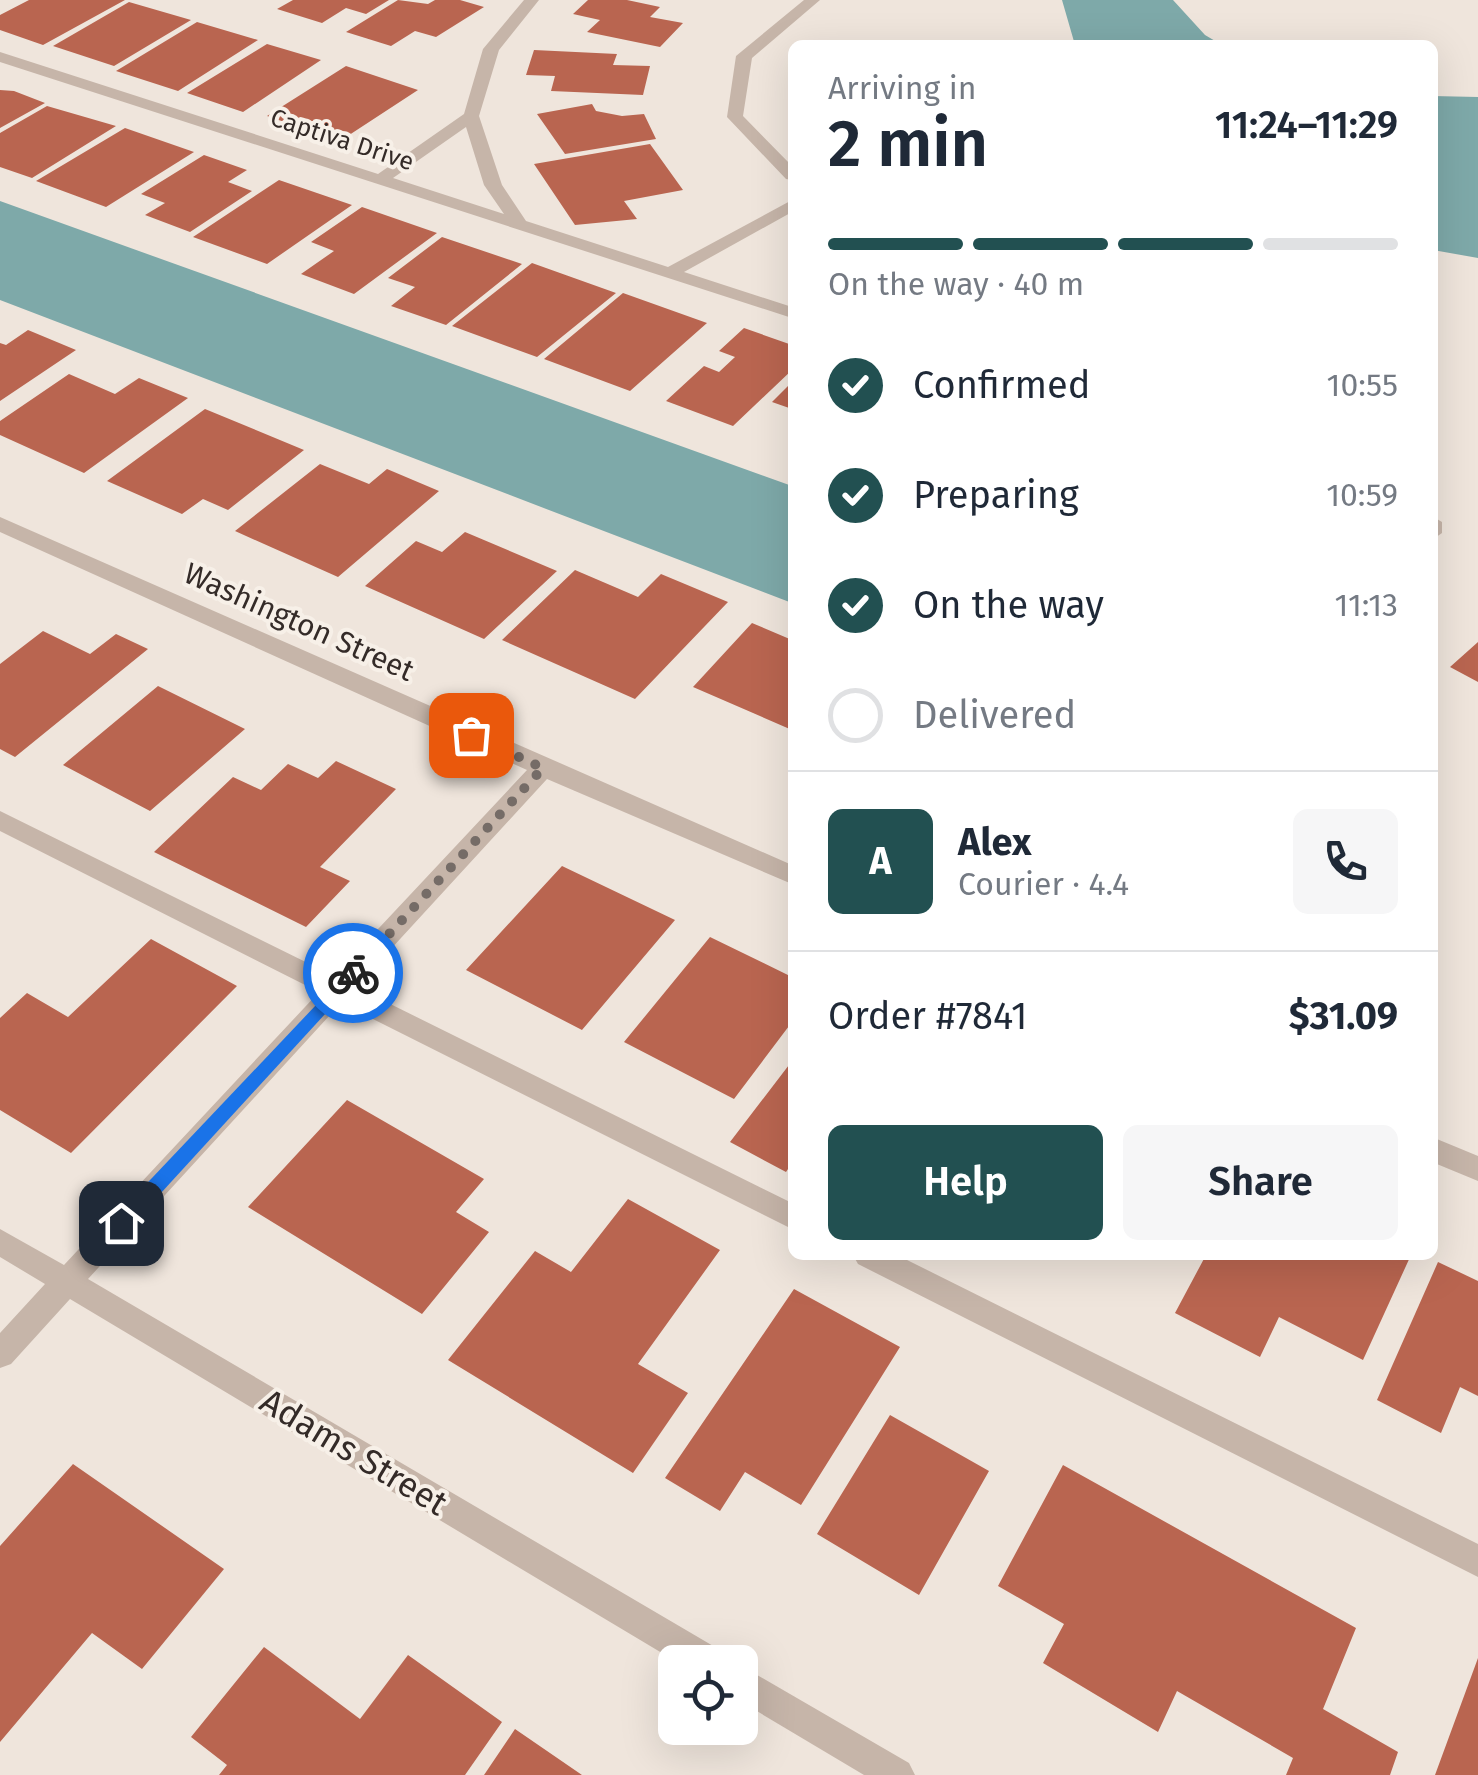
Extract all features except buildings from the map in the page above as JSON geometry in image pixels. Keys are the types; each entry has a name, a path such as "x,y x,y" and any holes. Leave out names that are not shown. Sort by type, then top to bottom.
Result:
{"street":[{"path":"520,224 493,185 471,116 491,48 532,0"},
{"path":"788,171 735,117 744,56 813,0"},
{"name":"Captiva Drive","path":"0,57 788,312"},
{"path":"381,179 471,116"},
{"path":"668,274 788,207"},
{"name":"Washington Street","path":"0,524 543,768 788,872"},
{"path":"0,1354 543,768"},
{"path":"0,820 788,1215"},
{"path":"1438,1151 1478,1168"},
{"name":"Adams Street","path":"0,1242 679,1645"},
{"path":"878,1260 1478,1561"},
{"path":"758,1693 897,1775"}],"water":[{"path":"1062,0 1173,0 1214,40 1074,40"},
{"path":"1438,96 1478,97 1478,258 1438,251"},
{"path":"0,201 788,485 788,601 0,300"}],"way so far":[{"path":"353,973 543,768 471,735"}],"route":[{"path":"121,1223 353,973"}]}
